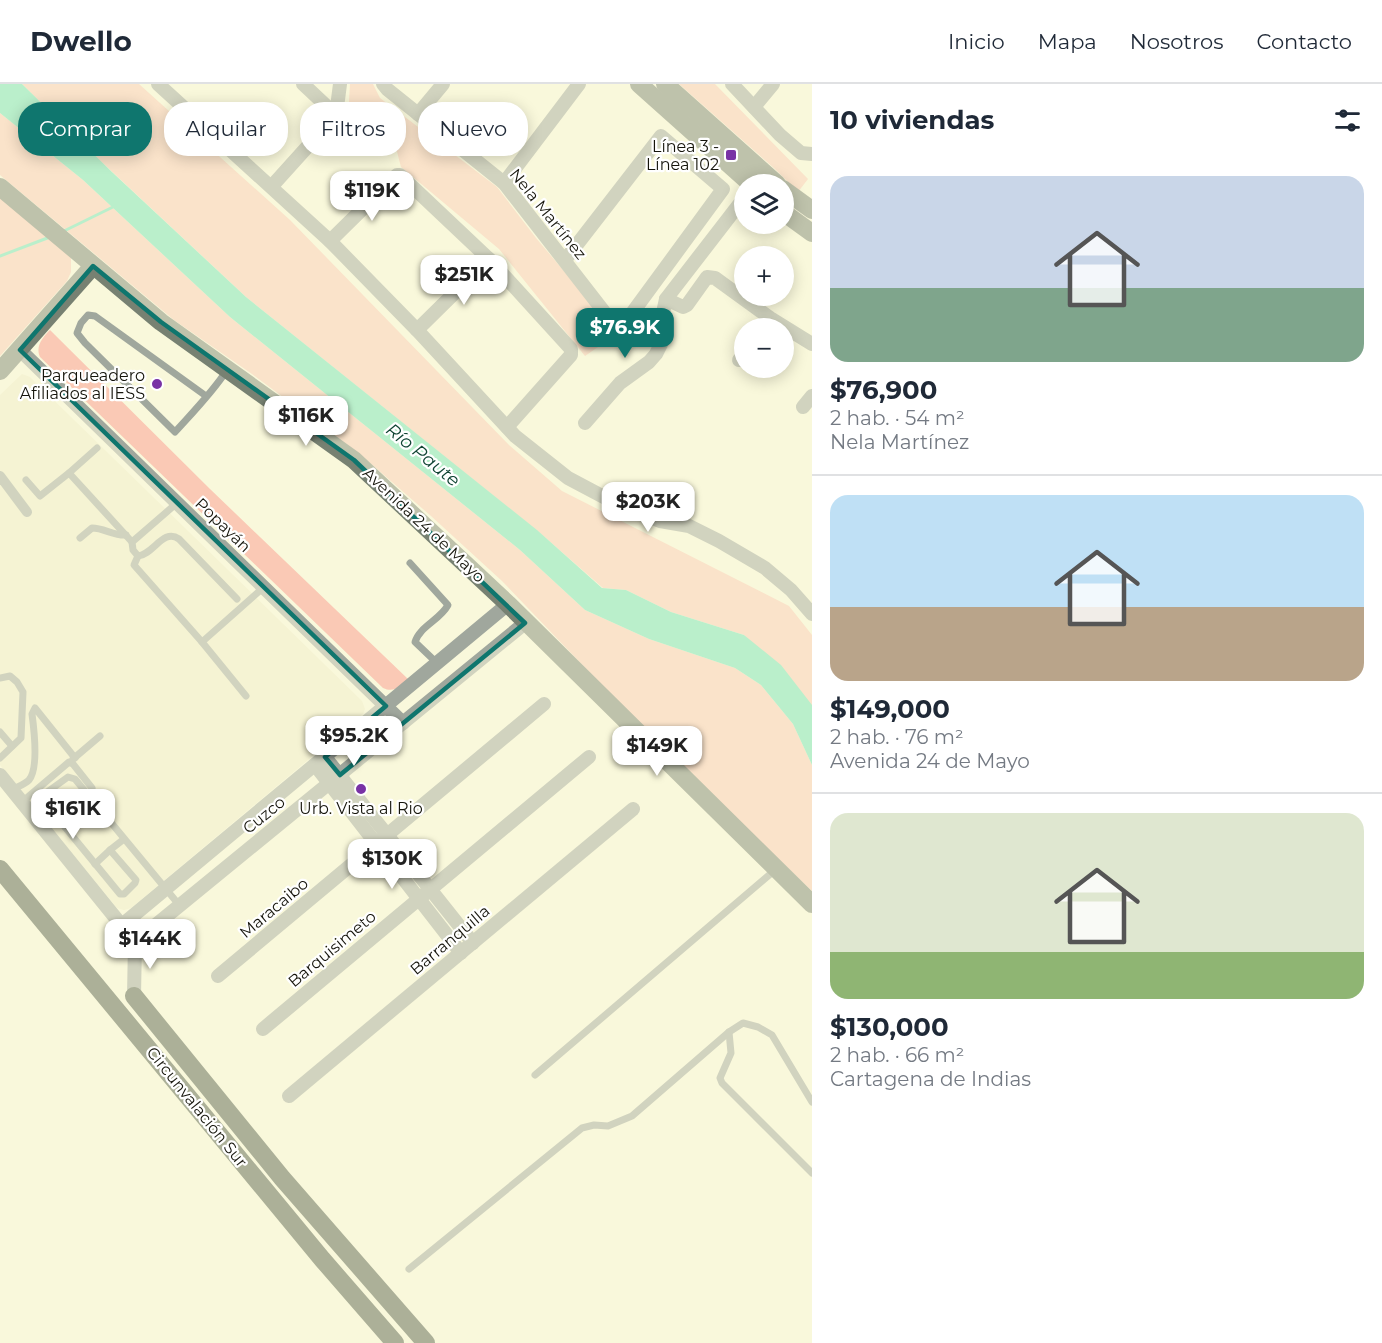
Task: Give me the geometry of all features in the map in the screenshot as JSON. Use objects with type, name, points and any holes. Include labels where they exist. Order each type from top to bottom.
[{"type":"highway","name":"Circunvalación Sur","points":[[0,869],[395,1343]]},
{"type":"highway","name":"Circunvalación Sur","points":[[135,996],[289,1186],[426,1343]]},
{"type":"main road","points":[[639,84],[740,174]]},
{"type":"main road","points":[[665,84],[766,174]]},
{"type":"main road","name":"Avenida 24 de Mayo","points":[[0,187],[161,322],[354,460],[508,604],[812,904]]},
{"type":"main road","points":[[794,197],[812,210]]},
{"type":"main road","points":[[794,220],[812,233]]},
{"type":"main road","points":[[0,371],[93,266]]},
{"type":"street","points":[[303,84],[322,102]]},
{"type":"street","points":[[338,102],[340,84]]},
{"type":"street","name":"Nela Martínez","points":[[383,84],[418,114]]},
{"type":"street","points":[[428,102],[442,84]]},
{"type":"street","points":[[504,183],[579,84]]},
{"type":"street","points":[[732,84],[780,135],[808,154]]},
{"type":"street","points":[[754,107],[773,84]]},
{"type":"street","points":[[166,90],[330,241],[507,427],[568,478],[660,521],[689,525],[765,568],[791,590],[812,614]]},
{"type":"street","name":"Nela Martínez","points":[[470,156],[504,183],[619,331],[723,189],[661,136],[565,260]]},
{"type":"street","points":[[272,186],[300,155]]},
{"type":"street","points":[[330,241],[400,175],[489,259],[571,349],[571,355],[507,427]]},
{"type":"street","points":[[585,423],[620,383],[649,362],[656,354],[662,342],[662,317],[666,299],[734,211]]},
{"type":"street","points":[[417,330],[489,259]]},
{"type":"street","points":[[666,299],[683,307],[687,305],[707,277],[715,278],[760,318]]},
{"type":"street","points":[[794,336],[812,344]]},
{"type":"street","name":"Popayán","points":[[20,350],[403,723]]},
{"type":"street","points":[[803,407],[812,396]]},
{"type":"street","points":[[0,476],[27,512]]},
{"type":"street","name":"Cuzco","points":[[122,926],[508,604]]},
{"type":"street","name":"Cuzco","points":[[135,942],[525,622]]},
{"type":"street","name":"Maracaibo","points":[[218,976],[544,704]]},
{"type":"street","name":"Barquisimeto","points":[[262,1029],[589,757]]},
{"type":"street","points":[[320,761],[382,839],[431,889],[473,943]]},
{"type":"street","points":[[0,775],[135,942],[135,996]]},
{"type":"street","name":"Barranquilla","points":[[289,1096],[633,809]]},
{"type":"street","points":[[382,839],[419,899],[461,953]]},
{"type":"lane","points":[[206,396],[95,316],[87,315],[81,323],[77,333],[85,343],[175,432],[217,386],[227,370]]},
{"type":"lane","points":[[26,480],[40,496],[97,448]]},
{"type":"lane","points":[[69,473],[132,542],[133,550],[138,556]]},
{"type":"lane","points":[[132,542],[177,503]]},
{"type":"lane","points":[[80,538],[92,528],[109,531],[119,536],[126,535]]},
{"type":"lane","points":[[138,556],[146,555],[168,535],[173,535],[237,599]]},
{"type":"lane","points":[[138,556],[134,565],[246,696]]},
{"type":"lane","points":[[410,563],[448,605],[444,612],[417,635],[415,642],[437,663]]},
{"type":"lane","points":[[202,642],[264,587]]},
{"type":"lane","points":[[0,678],[10,676],[17,682],[22,692],[21,738],[0,758]]},
{"type":"lane","points":[[12,790],[28,781],[33,771],[32,714],[35,708],[92,788]]},
{"type":"lane","points":[[0,732],[12,746]]},
{"type":"lane","points":[[22,802],[100,736]]},
{"type":"lane","points":[[110,850],[136,880],[124,894],[120,894],[43,801],[43,795],[72,776],[180,906]]},
{"type":"lane","points":[[95,864],[124,839]]},
{"type":"lane","points":[[535,1075],[777,868]]},
{"type":"lane","points":[[409,1269],[582,1128],[594,1125],[608,1126],[632,1116],[729,1032],[743,1023],[758,1027],[772,1035],[812,1102]]},
{"type":"lane","points":[[729,1032],[731,1053],[720,1078],[722,1083],[812,1173]]},
{"type":"highlighted area","points":[[93,266],[161,322],[354,460],[525,623],[340,775],[325,757],[386,706],[20,350]]},
{"type":"shaded area","points":[[22,84],[139,84],[164,107],[164,156],[219,156],[290,220],[509,445],[562,491],[789,606],[812,635],[812,706],[744,635],[671,612],[626,590],[603,588],[540,533],[246,297],[95,156],[152,156],[152,102],[40,102]]},
{"type":"shaded area","points":[[350,84],[373,84],[380,98],[385,102],[349,102]]},
{"type":"shaded area","points":[[679,84],[715,84],[808,179],[798,192],[794,188],[794,174],[780,174]]},
{"type":"shaded area","points":[[0,113],[18,128],[18,156],[53,156],[83,180],[230,317],[520,550],[585,610],[649,639],[735,668],[761,685],[793,724],[812,765],[812,891],[663,749],[502,581],[431,516],[361,455],[252,374],[174,320],[0,175]]},
{"type":"shaded area","points":[[406,118],[418,127],[418,156],[456,156],[497,187],[536,238],[617,334],[585,356],[499,249],[401,167],[398,156],[406,156]]},
{"type":"shaded area","points":[[0,190],[71,258],[71,272],[67,281],[0,356]]},
{"type":"shaded area","points":[[50,330],[210,489],[408,679],[399,687],[383,688],[40,357],[39,345]]},
{"type":"shaded area","points":[[22,374],[30,377],[226,568],[362,701],[365,709],[363,714],[131,908],[124,910],[117,908],[0,765],[0,395]]},
{"type":"water","points":[[0,84],[22,84],[40,102],[18,102],[18,128],[0,113]]},
{"type":"water","name":"Río Paute","points":[[53,156],[96,156],[246,297],[537,530],[602,588],[626,590],[671,612],[744,635],[781,665],[812,705],[812,765],[793,724],[761,685],[735,668],[649,639],[585,610],[520,550],[230,317],[83,180]]},
{"type":"waterway","points":[[64,231],[115,206]]},
{"type":"waterway","points":[[0,256],[50,237]]},
{"type":"place","name":"Línea 3 - Línea 102","points":[[731,155]]},
{"type":"place","name":"Parqueadero Afiliados al IESS","points":[[157,384]]},
{"type":"place","name":"Urb. Vista al Rio","points":[[361,789]]}]
